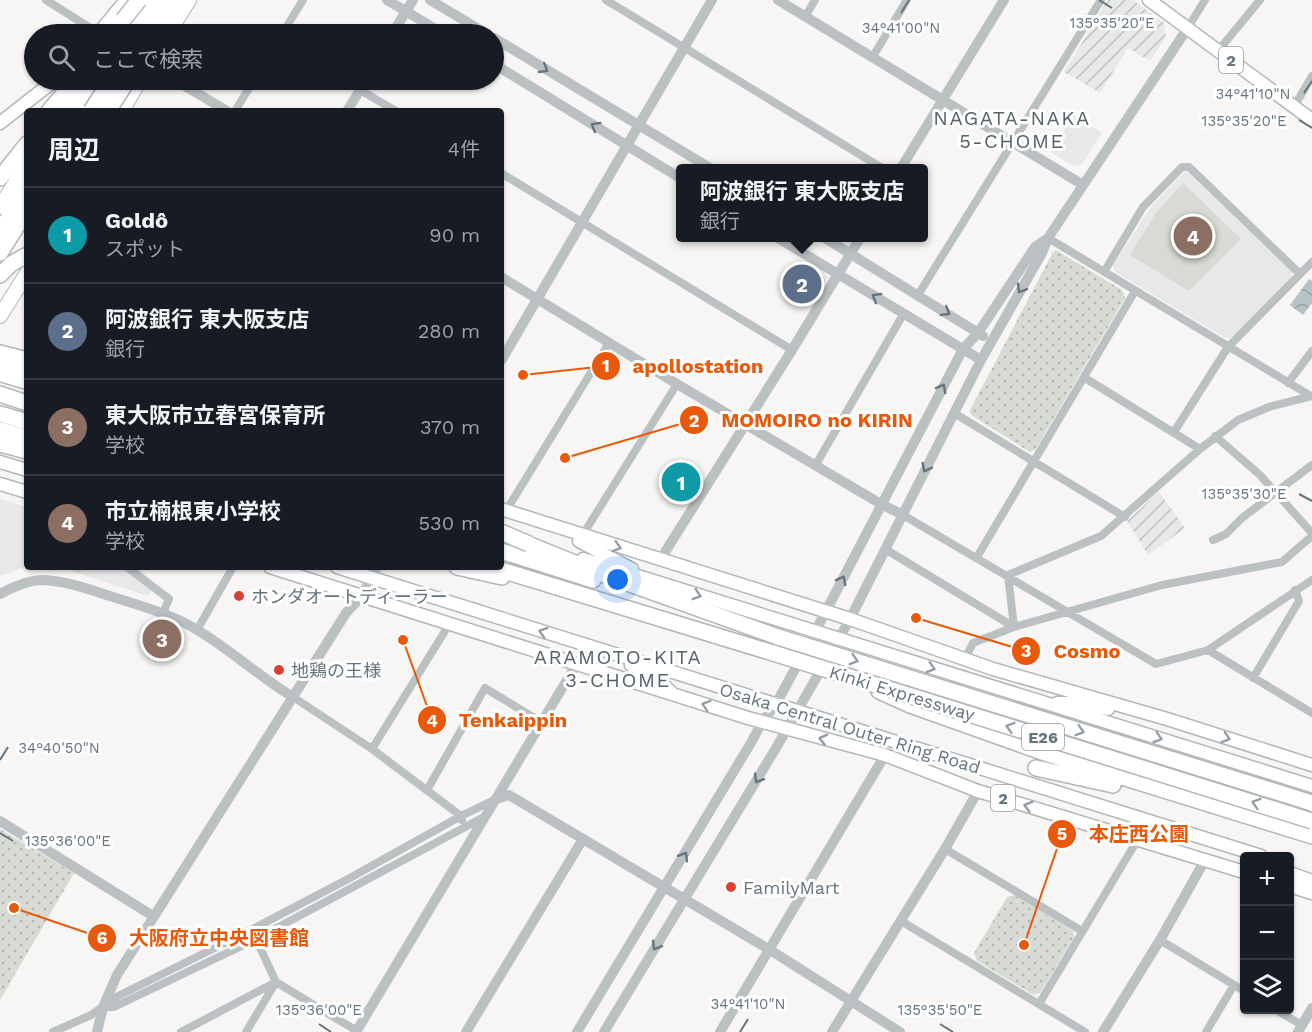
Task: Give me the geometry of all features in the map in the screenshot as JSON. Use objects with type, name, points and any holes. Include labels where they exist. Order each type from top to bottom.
[{"type":"highway","points":[[117,24],[128,0]]},
{"type":"highway","points":[[120,24],[138,0]]},
{"type":"highway","points":[[134,24],[150,0]]},
{"type":"highway","points":[[148,24],[164,0]]},
{"type":"highway","points":[[156,24],[171,0]]},
{"type":"highway","points":[[162,24],[177,0]]},
{"type":"highway","points":[[174,24],[189,0]]},
{"type":"highway","points":[[54,108],[71,90]]},
{"type":"highway","points":[[63,108],[74,90]]},
{"type":"highway","points":[[79,108],[91,90]]},
{"type":"highway","points":[[93,108],[105,90]]},
{"type":"highway","points":[[110,108],[124,90]]},
{"type":"highway","points":[[116,108],[126,90]]},
{"type":"highway","points":[[125,108],[129,90]]},
{"type":"highway","points":[[0,163],[24,139]]},
{"type":"highway","points":[[0,178],[24,148]]},
{"type":"highway","points":[[0,207],[24,169]]},
{"type":"highway","points":[[0,231],[24,193]]},
{"type":"highway","points":[[0,219],[24,205]]},
{"type":"highway","points":[[0,253],[24,215]]},
{"type":"highway","points":[[0,275],[11,264],[24,257]]},
{"type":"highway","points":[[0,316],[24,278]]},
{"type":"highway","points":[[0,355],[24,359]]},
{"type":"highway","points":[[0,364],[24,371]]},
{"type":"highway","points":[[0,394],[24,402]]},
{"type":"highway","points":[[0,414],[24,421]]},
{"type":"highway","points":[[0,430],[24,437]]},
{"type":"highway","points":[[0,444],[24,450]]},
{"type":"highway","points":[[504,535],[602,574],[778,637]]},
{"type":"highway","name":"Kinki Expressway","points":[[504,552],[1312,803]]},
{"type":"highway","points":[[470,570],[578,594]]},
{"type":"highway","name":"Kinki Expressway","points":[[501,570],[1312,821]]},
{"type":"highway","points":[[852,678],[910,705],[1029,748],[1312,836]]},
{"type":"highway","points":[[1036,768],[1102,781],[1247,826],[1312,843]]},
{"type":"main road","points":[[108,24],[128,0]]},
{"type":"main road","name":"2","points":[[1149,0],[1312,120]]},
{"type":"main road","points":[[0,123],[42,90]]},
{"type":"main road","points":[[0,355],[24,364]]},
{"type":"main road","points":[[0,375],[24,382]]},
{"type":"main road","points":[[0,462],[24,469]]},
{"type":"main road","points":[[0,484],[24,491]]},
{"type":"main road","points":[[504,510],[551,527],[850,619],[966,659],[1312,765]]},
{"type":"main road","points":[[551,527],[662,585]]},
{"type":"main road","points":[[504,535],[1312,786]]},
{"type":"main road","name":"2","points":[[279,570],[786,730],[885,755],[978,791],[1240,870]]},
{"type":"main road","name":"Osaka Central Outer Ring Road","points":[[356,570],[374,573],[613,654],[1242,852]]},
{"type":"main road","points":[[613,654],[660,682],[674,695]]},
{"type":"main road","points":[[1044,703],[1074,703],[1167,719]]},
{"type":"main road","points":[[1294,866],[1312,872]]},
{"type":"main road","points":[[1294,874],[1312,881]]},
{"type":"main road","points":[[1294,887],[1312,893]]},
{"type":"street","points":[[46,0],[83,24]]},
{"type":"street","points":[[288,24],[303,0]]},
{"type":"street","points":[[387,0],[427,24]]},
{"type":"street","points":[[398,24],[413,0]]},
{"type":"street","points":[[430,0],[470,24]]},
{"type":"street","points":[[606,0],[875,164]]},
{"type":"street","points":[[504,356],[712,0]]},
{"type":"street","points":[[778,0],[1083,185]]},
{"type":"street","points":[[805,17],[815,0]]},
{"type":"street","points":[[872,57],[907,0]]},
{"type":"street","points":[[904,164],[1004,0]]},
{"type":"street","points":[[918,295],[1101,0]]},
{"type":"street","points":[[604,1032],[777,748],[839,640],[981,360],[1042,254],[1048,238],[1205,0]]},
{"type":"street","points":[[1218,51],[1260,0]]},
{"type":"street","points":[[504,44],[703,164]]},
{"type":"street","points":[[504,70],[676,175]]},
{"type":"street","points":[[1294,107],[1312,76]]},
{"type":"street","points":[[192,90],[222,108]]},
{"type":"street","points":[[237,108],[248,90]]},
{"type":"street","points":[[349,108],[360,90],[391,108]]},
{"type":"street","points":[[1104,272],[1143,207],[1182,167],[1189,166],[1300,274]]},
{"type":"street","points":[[504,175],[792,350]]},
{"type":"street","points":[[1048,238],[1312,396]]},
{"type":"street","points":[[577,1032],[753,741],[762,722],[776,704],[963,349],[978,333],[1035,247],[1048,238]]},
{"type":"street","points":[[786,242],[981,360]]},
{"type":"street","points":[[833,242],[991,341]]},
{"type":"street","points":[[660,560],[857,242]]},
{"type":"street","points":[[1174,432],[1228,347],[1312,262]]},
{"type":"street","points":[[504,279],[745,425],[1008,575],[1156,664],[1208,650],[1312,580]]},
{"type":"street","points":[[976,557],[1136,291]]},
{"type":"street","points":[[815,466],[904,313]]},
{"type":"street","points":[[504,508],[609,344]]},
{"type":"street","points":[[1288,383],[1312,351]]},
{"type":"street","points":[[1085,378],[1200,449]]},
{"type":"street","points":[[582,536],[677,384]]},
{"type":"street","points":[[1008,575],[1101,536],[1215,436],[1238,420],[1269,407],[1312,396]]},
{"type":"street","points":[[954,413],[1125,517]]},
{"type":"street","points":[[966,659],[973,643],[1014,627],[1162,585],[1282,562],[1312,534],[1260,475],[1215,436]]},
{"type":"street","points":[[1213,540],[1226,534],[1242,518],[1312,465]]},
{"type":"street","points":[[885,549],[1014,627]]},
{"type":"street","points":[[131,570],[169,599],[163,613]]},
{"type":"street","points":[[197,630],[231,570]]},
{"type":"street","points":[[97,1032],[103,1007],[117,975],[346,613],[361,597],[374,573]]},
{"type":"street","points":[[1008,575],[1014,627]]},
{"type":"street","points":[[0,594],[16,585],[41,580],[69,583],[163,613],[197,630],[372,749],[461,816],[464,828]]},
{"type":"street","points":[[1253,678],[1299,601],[1295,590]]},
{"type":"street","points":[[372,749],[450,623]]},
{"type":"street","points":[[1208,650],[1312,713]]},
{"type":"street","points":[[256,939],[276,982],[357,1032],[482,818],[496,799],[576,665]]},
{"type":"street","points":[[427,790],[485,688],[541,722]]},
{"type":"street","points":[[720,1032],[885,755]]},
{"type":"street","points":[[832,1032],[945,849],[978,791]]},
{"type":"street","points":[[53,1032],[103,1007],[118,996],[348,879],[461,816],[508,795],[770,951],[900,1032]]},
{"type":"street","points":[[103,1007],[114,1007],[256,939],[482,818]]},
{"type":"street","points":[[0,821],[153,916]]},
{"type":"street","points":[[466,1032],[583,839]]},
{"type":"street","points":[[1039,1004],[1138,840]]},
{"type":"street","points":[[945,849],[1082,931]]},
{"type":"street","points":[[1103,1032],[1160,940],[1205,860]]},
{"type":"street","points":[[348,879],[353,887]]},
{"type":"street","points":[[901,921],[1085,1032]]},
{"type":"street","points":[[1160,940],[1240,988]]},
{"type":"street","points":[[181,1032],[276,982]]},
{"type":"street","points":[[246,1032],[276,982]]},
{"type":"street","points":[[1206,1032],[1234,985]]},
{"type":"street","points":[[1281,1014],[1301,1029],[1312,1008]]},
{"type":"shaded area","points":[[1108,0],[1133,0],[1164,23],[1166,37],[1150,61],[1128,48],[1100,93],[1064,72]]},
{"type":"shaded area","points":[[1073,115],[1102,133],[1082,164],[1073,166],[1051,152]]},
{"type":"shaded area","points":[[1187,172],[1292,271],[1291,279],[1233,337],[1225,338],[1115,272],[1113,265],[1151,207],[1183,173]]},
{"type":"shaded area","points":[[1183,183],[1241,239],[1189,291],[1130,255],[1156,213]]},
{"type":"shaded area","points":[[1056,250],[1122,290],[1125,298],[1035,450],[1030,452],[971,415],[970,410]]},
{"type":"shaded area","points":[[1159,492],[1185,528],[1148,555],[1127,521]]},
{"type":"shaded area","points":[[0,499],[24,506],[24,567],[0,576]]},
{"type":"shaded area","points":[[68,570],[126,570],[152,589],[148,596]]},
{"type":"shaded area","points":[[0,829],[74,873],[0,1000]]},
{"type":"shaded area","points":[[1014,895],[1073,931],[1074,937],[1040,993],[1034,995],[977,961],[974,953],[1007,897]]},
{"type":"water","points":[[1309,279],[1312,281],[1312,303],[1303,315],[1290,305]]},
{"type":"place","name":"市立楠根東小学校","points":[[1193,236]]},
{"type":"place","name":"阿波銀行 東大阪支店","points":[[802,284]]},
{"type":"place","name":"apollostation","points":[[523,375]]},
{"type":"place","name":"MOMOIRO no KIRIN","points":[[565,458]]},
{"type":"place","name":"Goldô","points":[[681,482]]},
{"type":"place","name":"ホンダオートディーラー","points":[[239,596]]},
{"type":"place","name":"Cosmo","points":[[916,618]]},
{"type":"place","name":"東大阪市立春宮保育所","points":[[162,639]]},
{"type":"place","name":"Tenkaippin","points":[[403,640]]},
{"type":"place","name":"地鶏の王様","points":[[279,670]]},
{"type":"place","name":"FamilyMart","points":[[731,887]]},
{"type":"place","name":"大阪府立中央図書館","points":[[14,908]]},
{"type":"place","name":"本庄西公園","points":[[1024,945]]},
{"type":"district","name":"NAGATA-NAKA 5-CHOME","points":[[1012,130]]},
{"type":"district","name":"ARAMOTO-KITA 3-CHOME","points":[[618,668]]}]
